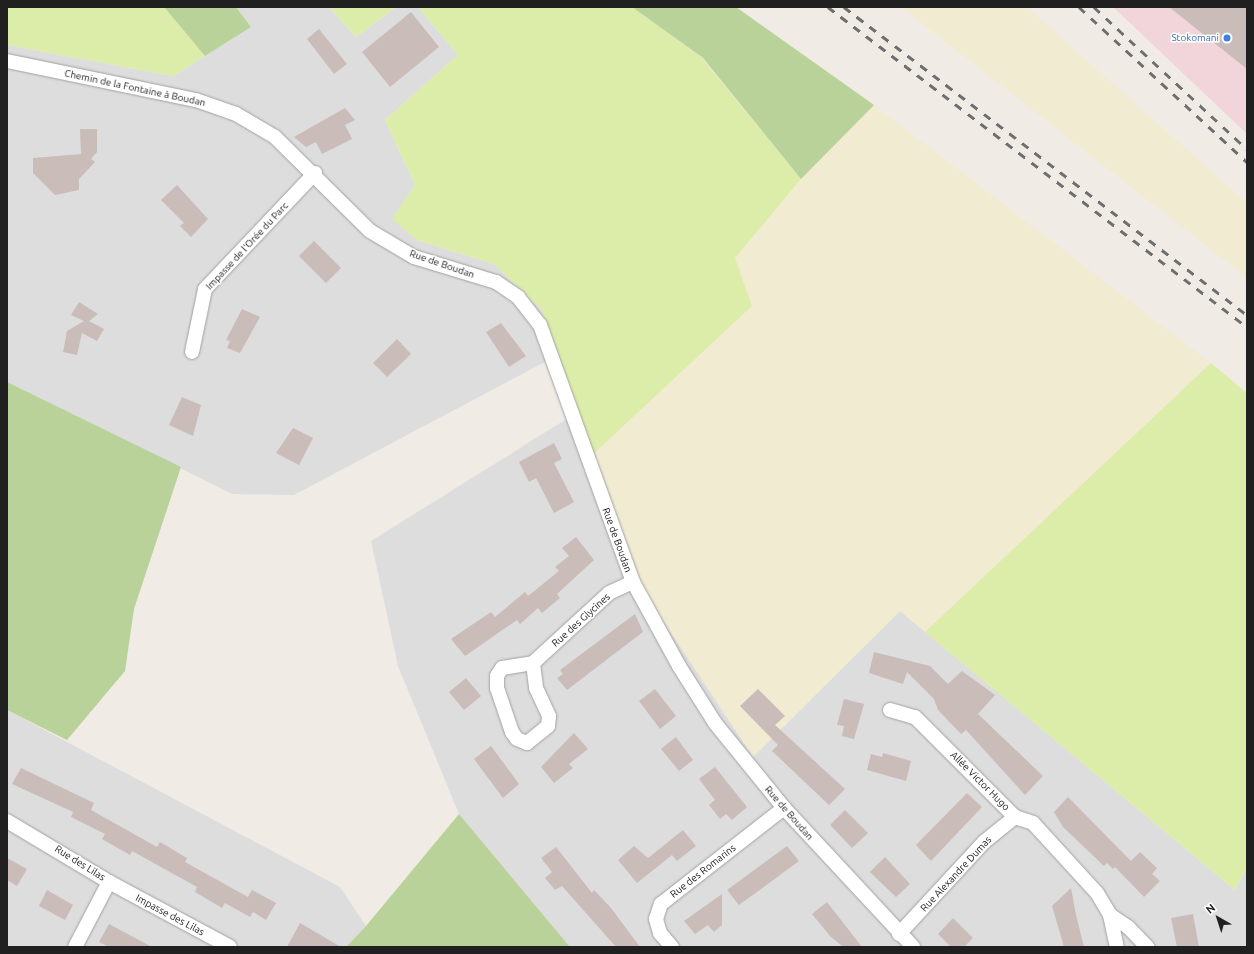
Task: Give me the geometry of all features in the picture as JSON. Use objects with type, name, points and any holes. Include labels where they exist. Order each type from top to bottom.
[{"type":"street","name":"Chemin de la Fontaine à Boudan","points":[[7,61],[196,100],[236,114],[275,137],[315,174]]},
{"type":"street","name":"Impasse de l'Orée du Parc","points":[[192,352],[205,289],[315,174]]},
{"type":"street","name":"Rue de Boudan","points":[[315,174],[370,231],[414,257],[496,282],[518,297],[540,325],[632,582],[715,723],[784,808],[899,934],[913,947]]},
{"type":"street","name":"Rue des Glycines","points":[[533,664],[608,593],[632,582]]},
{"type":"street","points":[[533,664],[536,688],[549,716],[548,726],[527,743],[516,740],[512,732],[497,676],[502,668],[533,664]]},
{"type":"street","name":"Allée Victor Hugo","points":[[890,710],[915,717],[1015,817],[1033,823],[1097,893],[1110,915],[1147,947]]},
{"type":"street","name":"Rue des Romarins","points":[[672,947],[658,926],[660,904],[784,808]]},
{"type":"street","name":"Rue Alexandre Dumas","points":[[899,934],[984,842],[1015,817]]},
{"type":"street","name":"Rue des Lilas","points":[[7,821],[109,882],[75,947]]},
{"type":"street","name":"Impasse des Lilas","points":[[109,882],[230,947]]},
{"type":"street","name":"Allée Victor Hugo","points":[[1110,915],[1116,947]]},
{"type":"shaded area","points":[[236,7],[329,7],[356,37],[396,7],[418,7],[458,55],[385,120],[415,185],[417,240],[494,264],[541,309],[558,355],[294,495],[232,494],[7,382],[7,45],[173,76],[251,27]]},
{"type":"shaded area","points":[[901,7],[1027,7],[1247,203],[1247,278]]},
{"type":"shaded area","points":[[1113,7],[1247,7],[1247,134]]},
{"type":"shaded area","points":[[874,105],[1211,363],[925,632],[900,611],[753,757],[646,595],[589,458],[752,306],[735,258],[801,179]]},
{"type":"shaded area","points":[[576,413],[753,757],[900,611],[1235,890],[1247,866],[1247,947],[570,947],[459,814],[398,666],[371,541]]},
{"type":"shaded area","points":[[7,710],[340,887],[366,926],[346,947],[7,947]]},
{"type":"green space","points":[[7,7],[164,7],[205,56],[173,76],[7,45]]},
{"type":"green space","points":[[164,7],[236,7],[251,27],[205,56]]},
{"type":"green space","points":[[329,7],[396,7],[356,37]]},
{"type":"green space","points":[[418,7],[632,7],[702,58],[801,179],[735,258],[752,306],[589,458],[541,309],[494,264],[417,240],[392,219],[415,185],[385,120],[458,55]]},
{"type":"green space","points":[[632,7],[736,7],[874,105],[801,179],[703,58]]},
{"type":"green space","points":[[1211,363],[1247,393],[1247,866],[1235,890],[925,632]]},
{"type":"green space","points":[[7,382],[181,467],[134,609],[125,671],[67,740],[7,710]]},
{"type":"green space","points":[[459,814],[570,947],[346,947],[366,926]]},
{"type":"building","name":"Stokomani","points":[[1169,7],[1247,7],[1247,69]]},
{"type":"building","points":[[411,12],[439,47],[390,87],[362,52]]},
{"type":"building","points":[[319,29],[347,64],[334,74],[307,39]]},
{"type":"building","points":[[345,108],[355,120],[345,125],[352,139],[322,154],[316,142],[306,147],[294,137]]},
{"type":"building","points":[[80,129],[97,129],[97,152],[91,159],[95,162],[79,179],[79,190],[55,195],[33,173],[33,158],[81,154]]},
{"type":"building","points":[[177,185],[208,219],[191,237],[180,226],[184,223],[161,200]]},
{"type":"building","points":[[314,241],[341,268],[326,283],[299,256]]},
{"type":"building","points":[[79,302],[98,314],[89,321],[104,329],[97,341],[82,333],[77,355],[63,352],[67,331],[84,321],[71,315]]},
{"type":"building","points":[[242,309],[260,317],[240,353],[227,348],[230,341],[226,340]]},
{"type":"building","points":[[501,323],[526,356],[509,367],[486,332]]},
{"type":"building","points":[[397,339],[411,354],[387,377],[373,363]]},
{"type":"building","points":[[182,397],[201,405],[193,436],[169,425]]},
{"type":"building","points":[[293,428],[313,438],[299,465],[276,453]]},
{"type":"building","points":[[554,443],[562,459],[554,463],[574,502],[554,513],[536,478],[529,482],[519,462]]},
{"type":"building","points":[[576,537],[594,560],[557,594],[560,598],[542,613],[538,608],[520,624],[517,620],[465,656],[451,639],[491,612],[495,617],[525,592],[528,596],[559,571],[555,567],[569,556],[562,548]]},
{"type":"building","points":[[635,614],[643,632],[567,690],[557,678],[563,674],[560,670]]},
{"type":"building","points":[[874,652],[930,666],[948,684],[962,671],[995,695],[978,714],[1043,776],[1025,795],[966,730],[961,734],[938,710],[934,699],[907,672],[903,684],[869,673]]},
{"type":"building","points":[[466,678],[481,696],[464,710],[449,692]]},
{"type":"building","points":[[655,689],[676,716],[660,729],[639,701]]},
{"type":"building","points":[[758,689],[785,716],[775,725],[845,789],[829,805],[772,751],[778,745],[740,706]]},
{"type":"building","points":[[844,699],[864,704],[854,739],[842,736],[844,726],[837,725]]},
{"type":"building","points":[[574,733],[588,749],[569,764],[573,768],[554,783],[541,767]]},
{"type":"building","points":[[676,737],[693,760],[679,771],[661,749]]},
{"type":"building","points":[[491,746],[519,784],[503,798],[474,759]]},
{"type":"building","points":[[883,753],[911,761],[906,781],[867,770],[871,754],[882,757]]},
{"type":"building","points":[[715,767],[747,807],[732,820],[726,814],[720,819],[709,805],[715,800],[699,779]]},
{"type":"building","points":[[21,768],[94,803],[91,810],[157,847],[160,842],[187,858],[185,862],[248,897],[252,890],[276,903],[266,920],[253,912],[250,917],[225,903],[222,908],[195,892],[197,887],[132,851],[130,855],[102,839],[105,834],[71,817],[73,812],[12,784]]},
{"type":"building","points":[[967,793],[982,807],[931,861],[916,845]]},
{"type":"building","points":[[1068,797],[1131,861],[1140,852],[1157,868],[1152,874],[1160,881],[1144,897],[1115,867],[1113,869],[1107,863],[1104,866],[1063,827],[1054,812]]},
{"type":"building","points":[[845,810],[868,833],[852,848],[830,825]]},
{"type":"building","points":[[683,830],[696,846],[677,861],[672,855],[637,883],[618,860],[634,846],[648,858]]},
{"type":"building","points":[[787,846],[799,861],[739,905],[727,890]]},
{"type":"building","points":[[556,847],[592,893],[594,890],[611,908],[640,947],[616,947],[562,886],[555,890],[545,878],[552,872],[541,858]]},
{"type":"building","points":[[885,857],[910,884],[896,897],[870,872]]},
{"type":"building","points":[[7,858],[27,869],[17,886],[7,880]]},
{"type":"building","points":[[1071,888],[1084,947],[1064,947],[1052,906]]},
{"type":"building","points":[[47,890],[73,905],[65,920],[39,906]]},
{"type":"building","points":[[722,894],[722,925],[714,932],[708,925],[695,934],[684,921]]},
{"type":"building","points":[[827,902],[862,947],[843,947],[830,936],[812,914]]},
{"type":"building","points":[[1193,914],[1199,947],[1177,947],[1171,918]]},
{"type":"building","points":[[953,918],[973,938],[964,947],[951,947],[938,934]]},
{"type":"building","points":[[300,923],[341,947],[287,947]]},
{"type":"building","points":[[109,924],[152,947],[109,947],[99,942]]},
{"type":"railway","points":[[828,7],[1247,327]]},
{"type":"railway","points":[[844,7],[1247,315]]},
{"type":"railway","points":[[1079,7],[1247,162]]},
{"type":"railway","points":[[1094,7],[1247,149]]},
{"type":"place","name":"Stokomani","points":[[1227,38]]}]
